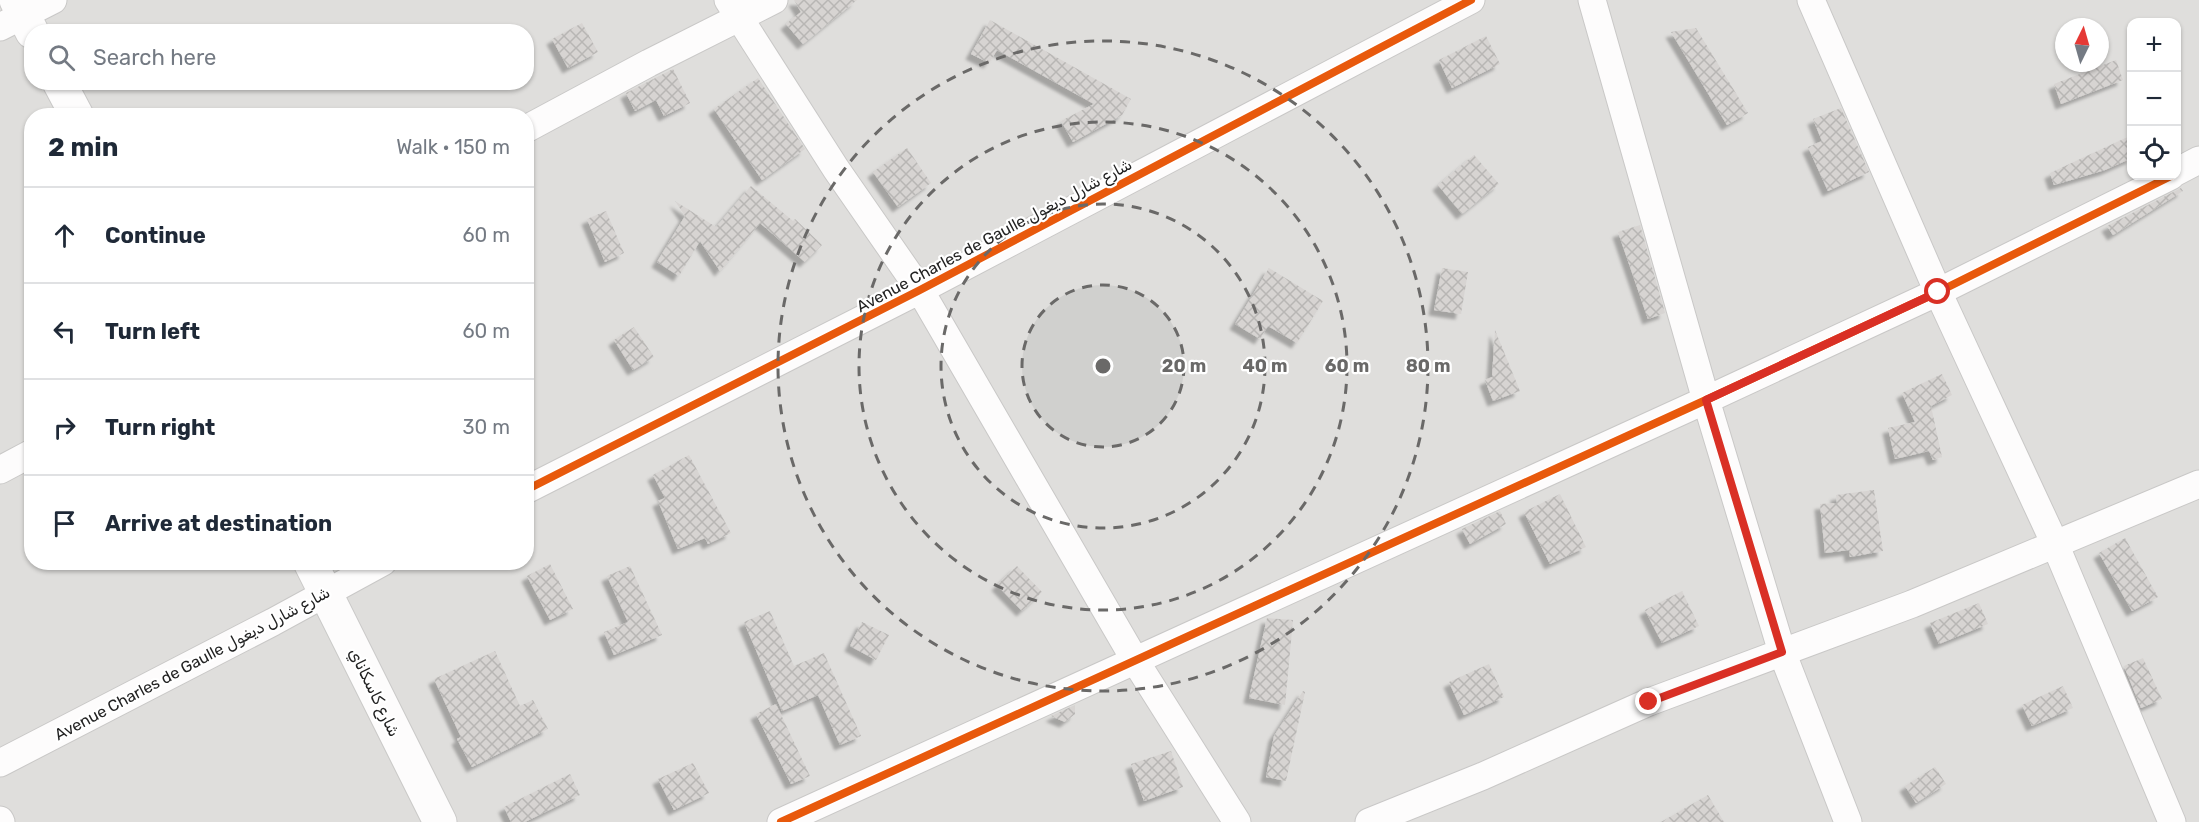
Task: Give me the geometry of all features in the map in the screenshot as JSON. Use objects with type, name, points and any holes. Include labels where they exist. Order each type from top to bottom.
[{"type":"street","points":[[18,19],[53,0]]},
{"type":"street","points":[[534,125],[649,63],[733,9],[774,0]]},
{"type":"street","name":"Avenue Charles de Gaulle شارع شارل ديغول","points":[[534,486],[920,290],[1471,0]]},
{"type":"street","points":[[1592,0],[1706,400],[1782,652],[1848,822]]},
{"type":"street","points":[[1811,0],[1938,292],[2055,544],[2172,822]]},
{"type":"street","points":[[733,9],[836,169],[920,290],[1136,662],[1238,822]]},
{"type":"street","points":[[63,90],[73,108]]},
{"type":"street","points":[[2181,169],[2199,160]]},
{"type":"street","points":[[781,822],[1706,400],[1938,292],[2163,180]]},
{"type":"street","points":[[0,470],[24,457]]},
{"type":"street","points":[[1369,822],[1484,776],[1649,702],[1879,617],[2199,484]]},
{"type":"street","name":"شارع كاسكاناي","points":[[314,570],[440,822]]},
{"type":"street","name":"Avenue Charles de Gaulle شارع شارل ديغول","points":[[0,763],[368,570]]},
{"type":"shaded area","points":[[0,0],[2199,0],[2199,822],[0,822]]},
{"type":"building","points":[[794,0],[857,0],[803,44],[786,24],[801,12]]},
{"type":"building","points":[[990,20],[1131,99],[1122,115],[1073,142],[1061,121],[1094,104],[997,50],[989,63],[971,54]]},
{"type":"building","points":[[582,23],[598,52],[568,68],[552,39]]},
{"type":"building","points":[[1696,28],[1748,113],[1727,125],[1671,32]]},
{"type":"building","points":[[1486,36],[1500,64],[1452,88],[1439,60]]},
{"type":"building","points":[[2116,60],[2123,80],[2061,104],[2054,84],[2085,72],[2109,72],[2109,63]]},
{"type":"building","points":[[673,69],[690,103],[664,116],[656,100],[635,111],[626,93]]},
{"type":"building","points":[[758,78],[805,149],[762,180],[714,109]]},
{"type":"building","points":[[1841,108],[1869,172],[1828,191],[1808,147],[1822,141],[1813,119]]},
{"type":"building","points":[[2127,137],[2127,160],[2105,170],[2054,185],[2050,173]]},
{"type":"building","points":[[907,148],[931,183],[898,207],[873,172]]},
{"type":"building","points":[[1474,155],[1499,184],[1462,214],[1438,185]]},
{"type":"building","points":[[751,186],[793,221],[795,219],[822,245],[805,262],[760,223],[720,271],[700,241],[679,276],[657,262],[685,216],[675,201],[716,227]]},
{"type":"building","points":[[2181,188],[2183,191],[2113,235],[2107,226]]},
{"type":"building","points":[[606,211],[624,253],[605,262],[587,219]]},
{"type":"building","points":[[1640,225],[1665,313],[1648,319],[1618,232]]},
{"type":"building","points":[[1269,268],[1323,301],[1297,343],[1268,326],[1260,339],[1235,324]]},
{"type":"building","points":[[1442,268],[1468,272],[1461,314],[1434,310]]},
{"type":"building","points":[[634,327],[654,357],[633,370],[614,340]]},
{"type":"building","points":[[1495,330],[1520,391],[1493,401],[1485,380],[1492,377]]},
{"type":"building","points":[[1942,374],[1952,395],[1931,406],[1942,457],[1933,460],[1929,451],[1895,459],[1888,428],[1915,422],[1902,393]]},
{"type":"building","points":[[689,455],[731,533],[708,544],[705,538],[678,549],[658,501],[665,498],[653,475]]},
{"type":"building","points":[[1874,490],[1883,551],[1850,557],[1849,550],[1825,553],[1820,504],[1837,503],[1836,495]]},
{"type":"building","points":[[1560,494],[1586,547],[1550,564],[1524,512]]},
{"type":"building","points":[[1500,511],[1506,524],[1470,544],[1462,529]]},
{"type":"building","points":[[2125,538],[2158,597],[2132,611],[2099,553]]},
{"type":"building","points":[[550,564],[573,609],[550,620],[527,576]]},
{"type":"building","points":[[630,566],[662,635],[614,655],[604,632],[628,622],[607,576]]},
{"type":"building","points":[[1017,566],[1042,592],[1022,611],[997,585]]},
{"type":"building","points":[[1682,591],[1699,626],[1662,643],[1645,610]]},
{"type":"building","points":[[1979,603],[1988,624],[1939,644],[1930,623]]},
{"type":"building","points":[[770,611],[794,666],[824,653],[861,736],[840,745],[818,695],[782,711],[744,622]]},
{"type":"building","points":[[1267,618],[1293,620],[1285,705],[1249,698]]},
{"type":"building","points":[[862,622],[889,635],[876,660],[850,646]]},
{"type":"building","points":[[495,651],[520,706],[533,700],[548,729],[472,767],[457,739],[461,737],[434,679]]},
{"type":"building","points":[[2143,658],[2162,699],[2141,708],[2124,666]]},
{"type":"building","points":[[1489,664],[1504,697],[1464,715],[1449,682]]},
{"type":"building","points":[[2063,686],[2073,708],[2032,726],[2022,705]]},
{"type":"building","points":[[1303,691],[1305,692],[1286,781],[1266,777],[1274,736]]},
{"type":"building","points":[[776,704],[810,776],[791,784],[756,714]]},
{"type":"building","points":[[1075,705],[1075,714],[1065,722],[1051,716]]},
{"type":"building","points":[[1171,751],[1183,787],[1144,801],[1131,764]]},
{"type":"building","points":[[693,763],[709,793],[674,810],[658,779]]},
{"type":"building","points":[[1935,767],[1946,784],[1916,803],[1905,786]]},
{"type":"building","points":[[570,774],[580,795],[525,822],[511,822],[504,807]]},
{"type":"building","points":[[1708,795],[1724,822],[1661,822]]},
{"type":"cycle path","points":[[534,486],[920,290],[1471,0]]},
{"type":"cycle path","points":[[781,822],[1706,400],[1938,292],[2163,180]]},
{"type":"route","points":[[1649,702],[1782,652],[1706,400],[1938,292]]}]
